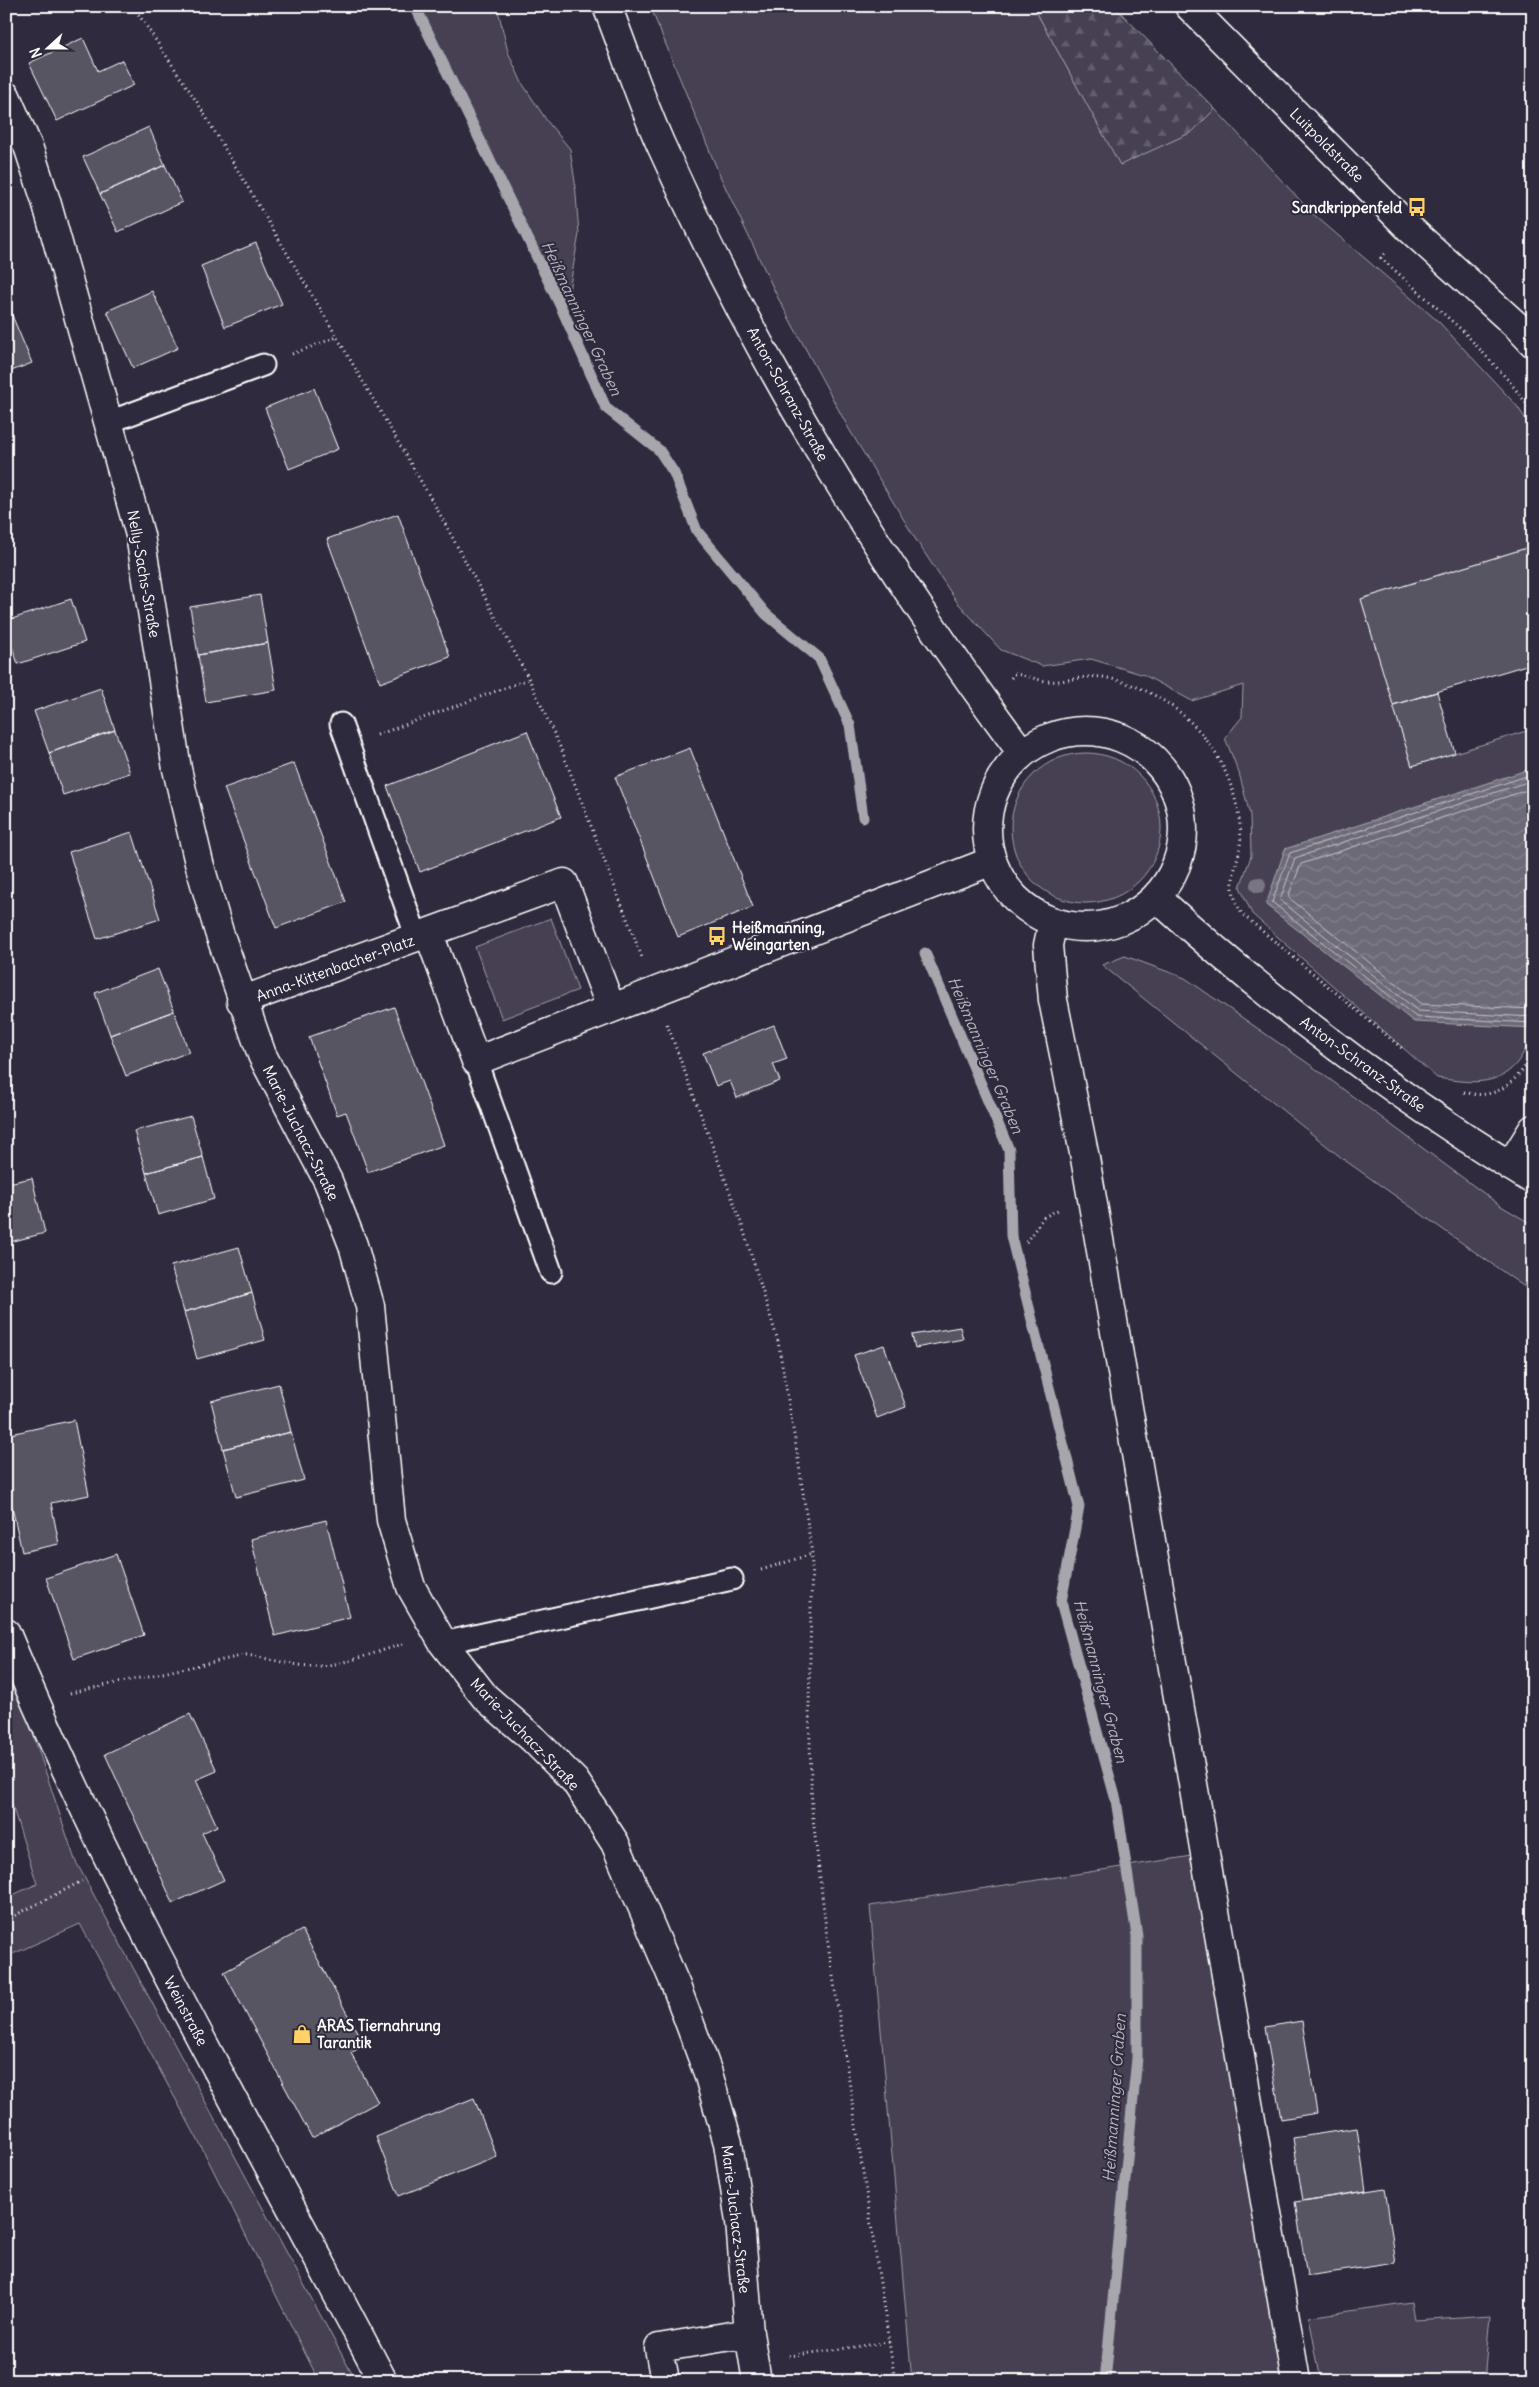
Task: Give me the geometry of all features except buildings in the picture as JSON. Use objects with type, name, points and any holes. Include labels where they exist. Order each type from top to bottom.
[{"type":"street","name":"Anton-Schranz-Straße","points":[[607,6],[660,141],[755,338],[852,507],[897,577],[1022,753]]},
{"type":"street","name":"Luitpoldstraße","points":[[1189,6],[1410,229],[1528,328]]},
{"type":"street","name":"Nelly-Sachs-Straße","points":[[6,96],[29,148],[46,201],[140,535],[179,779],[199,863],[242,1002]]},
{"type":"street","points":[[1089,730],[1114,735],[1138,746],[1158,762],[1174,786],[1183,815],[1182,845],[1173,872],[1156,897],[1134,914],[1108,925],[1080,927],[1053,922],[1033,912],[1016,898],[1002,881],[992,860],[987,838],[987,815],[993,793],[1004,773],[1022,753],[1039,741],[1064,732],[1089,730]]},
{"type":"street","points":[[476,1060],[992,860]]},
{"type":"street","name":"Anna-Kittenbacher-Platz","points":[[242,1002],[564,883],[611,1008]]},
{"type":"street","name":"Anton-Schranz-Straße","points":[[1156,897],[1330,1043],[1522,1173]]},
{"type":"street","points":[[1053,922],[1048,945],[1053,1000],[1092,1200],[1296,2381]]},
{"type":"street","name":"Anna-Kittenbacher-Platz","points":[[423,936],[476,1060]]},
{"type":"street","name":"Marie-Juchacz-Straße","points":[[242,1002],[262,1055],[328,1181],[352,1245],[370,1306],[391,1520],[410,1587],[440,1638],[485,1697],[533,1739],[575,1781],[615,1843],[676,1986],[716,2099],[728,2143],[740,2222],[749,2333],[755,2371]]},
{"type":"street","points":[[1522,1173],[1533,1129]]},
{"type":"street","name":"Weinstraße","points":[[6,1633],[105,1854],[186,2015],[287,2198],[383,2381]]},
{"type":"street","points":[[664,2381],[659,2348],[749,2333]]},
{"type":"lane","points":[[109,422],[263,365]]},
{"type":"lane","points":[[341,724],[423,936]]},
{"type":"lane","points":[[476,1060],[551,1272]]},
{"type":"lane","points":[[440,1638],[732,1579]]},
{"type":"path","points":[[133,6],[197,102],[337,337],[437,509],[529,679],[585,809],[741,1222],[778,1341],[812,1554],[809,1708],[812,1810],[827,1937],[890,2342],[894,2381]]},
{"type":"path","points":[[1410,229],[1381,258],[1463,331],[1509,381],[1533,412]]},
{"type":"path","points":[[263,365],[337,337]]},
{"type":"path","points":[[990,710],[1014,674],[1027,675],[1047,681],[1090,676],[1108,678],[1148,693],[1178,710],[1197,726],[1212,747],[1232,787],[1241,828],[1240,844],[1231,884],[1233,899],[1242,914],[1410,1055]]},
{"type":"path","points":[[349,746],[529,679]]},
{"type":"path","points":[[1460,1091],[1487,1094],[1512,1084],[1533,1053]]},
{"type":"path","points":[[1026,1242],[1044,1218],[1064,1207],[1092,1200]]},
{"type":"path","points":[[732,1579],[812,1554]]},
{"type":"path","points":[[35,1700],[246,1655],[267,1657],[291,1664],[316,1666],[440,1638]]},
{"type":"path","points":[[6,1920],[82,1880],[105,1854]]},
{"type":"path","points":[[755,2371],[890,2342]]},
{"type":"green space","points":[[415,6],[497,6],[508,52],[522,83],[547,121],[570,149],[579,234],[567,302],[561,307]]},
{"type":"green space","points":[[650,6],[1033,6],[1120,164],[1192,132],[1215,109],[1312,213],[1439,322],[1517,406],[1533,430],[1533,546],[1361,599],[1412,766],[1533,729],[1533,1034],[1519,1061],[1508,1072],[1499,1077],[1479,1082],[1437,1078],[1252,914],[1240,887],[1251,856],[1250,815],[1239,773],[1225,738],[1242,717],[1243,685],[1192,701],[1144,675],[1091,659],[1042,666],[1001,650],[957,602],[916,540],[849,429],[778,298],[720,176]]},
{"type":"green space","points":[[1033,6],[1114,6],[1215,109],[1192,132],[1120,165]]},
{"type":"green space","points":[[1086,753],[1101,754],[1115,759],[1139,775],[1155,799],[1160,813],[1160,843],[1155,857],[1139,881],[1115,897],[1101,902],[1086,903],[1071,902],[1057,897],[1033,881],[1017,857],[1012,843],[1011,828],[1012,813],[1017,799],[1033,775],[1057,759],[1071,754]]},
{"type":"green space","points":[[551,918],[578,990],[502,1019],[475,947]]},
{"type":"green space","points":[[1125,956],[1185,978],[1309,1064],[1501,1206],[1533,1225],[1533,1293],[1343,1159],[1102,965]]},
{"type":"green space","points":[[6,1653],[75,1860],[356,2381],[319,2381],[199,2142],[80,1924],[6,1957],[6,1898],[37,1884],[6,1786]]},
{"type":"green space","points":[[1205,1854],[1293,2381],[912,2381],[870,1906]]},
{"type":"green space","points":[[1411,2302],[1414,2320],[1490,2315],[1484,2381],[1321,2381],[1309,2317]]},
{"type":"water","points":[[1533,768],[1533,1028],[1414,1022],[1266,905],[1285,849]]},
{"type":"waterway","name":"Heißmanninger Graben","points":[[415,6],[561,307],[606,408],[659,450],[674,473],[697,531],[766,614],[819,658],[850,725],[863,817]]},
{"type":"waterway","name":"Heißmanninger Graben","points":[[925,953],[1009,1150],[1011,1236],[1079,1507],[1061,1602],[1116,1800],[1137,1936],[1137,2058],[1105,2381]]},
{"type":"place","name":"Sandkrippenfeld","points":[[1417,207]]},
{"type":"place","name":"Heißmanning, Weingarten","points":[[717,936]]},
{"type":"place","name":"ARAS Tiernahrung Tarantik","points":[[302,2034]]}]
